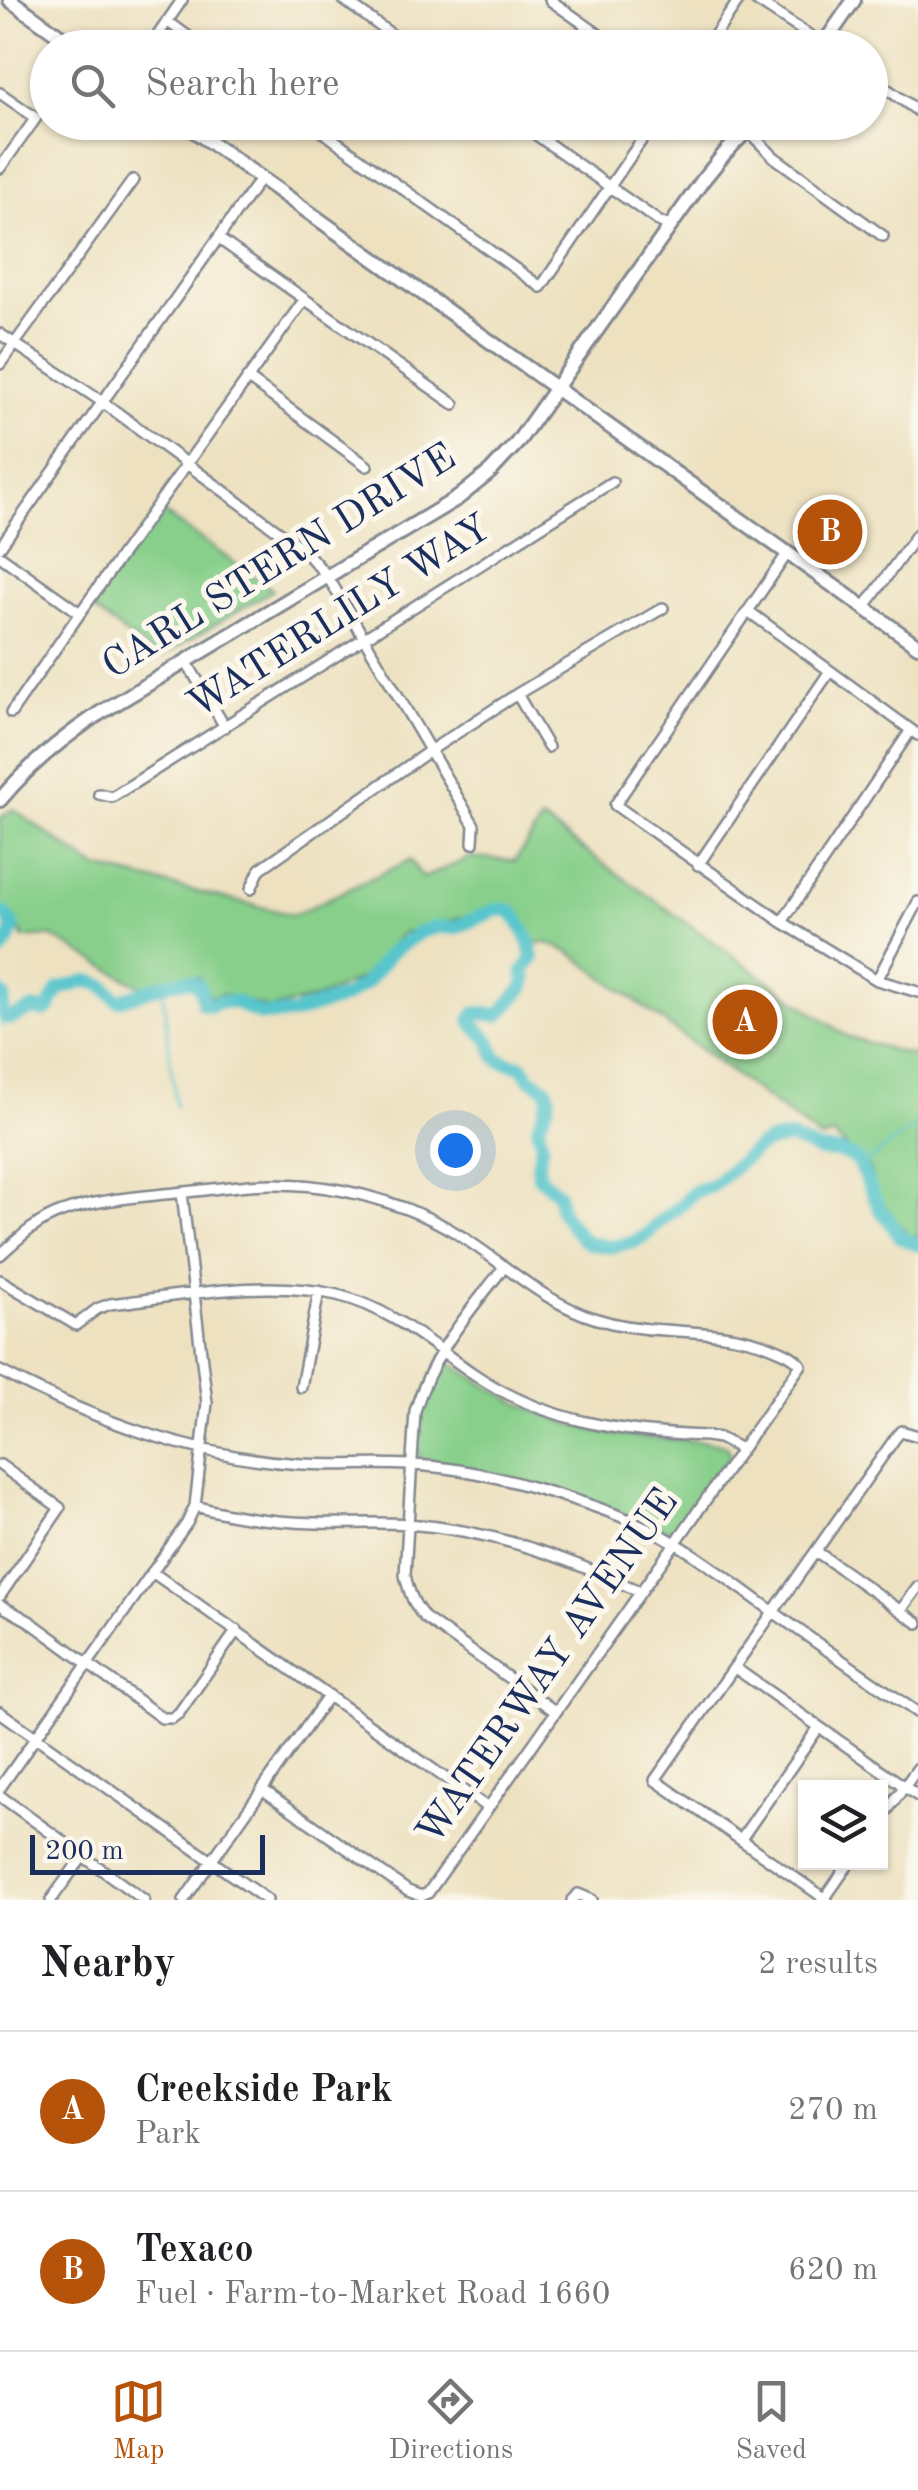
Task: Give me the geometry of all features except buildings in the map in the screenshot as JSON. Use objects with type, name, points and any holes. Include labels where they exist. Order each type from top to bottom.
[{"type":"street","points":[[10,0],[52,30]]},
{"type":"street","points":[[161,30],[182,0]]},
{"type":"street","points":[[344,0],[385,30]]},
{"type":"street","points":[[550,0],[592,30]]},
{"type":"street","points":[[718,30],[739,0]]},
{"type":"street","points":[[755,0],[800,30]]},
{"type":"street","points":[[834,30],[854,0]]},
{"type":"street","points":[[167,22],[178,30]]},
{"type":"street","points":[[888,90],[918,111]]},
{"type":"street","points":[[0,93],[30,114]]},
{"type":"street","points":[[0,168],[30,126]]},
{"type":"street","points":[[207,140],[918,646]]},
{"type":"street","points":[[334,140],[541,287],[641,140]]},
{"type":"street","points":[[544,140],[658,221],[672,226]]},
{"type":"street","name":"CARL STERN DRIVE","points":[[0,800],[62,738],[458,498],[490,472],[517,443],[703,180],[739,140]]},
{"type":"street","points":[[762,140],[774,157],[884,236]]},
{"type":"street","points":[[0,547],[260,179]]},
{"type":"street","points":[[0,364],[132,180]]},
{"type":"street","points":[[219,240],[454,404]]},
{"type":"street","points":[[11,713],[304,300]]},
{"type":"street","points":[[0,334],[104,403],[304,550],[328,577],[474,825],[473,843]]},
{"type":"street","points":[[246,378],[367,466]]},
{"type":"street","name":"WATERLILY WAY","points":[[99,794],[112,797],[612,482]]},
{"type":"street","points":[[864,608],[914,549],[918,533]]},
{"type":"street","points":[[787,554],[616,804],[782,922],[877,980],[918,992]]},
{"type":"street","points":[[0,556],[80,613]]},
{"type":"street","points":[[251,889],[260,869],[430,750],[663,608]]},
{"type":"street","points":[[748,611],[915,732],[782,922]]},
{"type":"street","points":[[186,661],[225,727]]},
{"type":"street","points":[[698,865],[830,671]]},
{"type":"street","points":[[517,694],[548,746]]},
{"type":"street","points":[[877,980],[918,902]]},
{"type":"street","points":[[0,1254],[33,1227],[60,1212],[94,1203],[268,1184],[367,1196],[429,1218],[504,1267],[430,1368],[415,1411],[405,1575],[415,1606],[425,1618],[556,1712]]},
{"type":"street","points":[[0,1788],[187,1523],[195,1506],[206,1403],[182,1193]]},
{"type":"street","name":"WATERWAY AVENUE","points":[[263,1790],[408,1892],[421,1896],[428,1893],[801,1365],[794,1358],[744,1338],[640,1328],[595,1319],[566,1307],[504,1267]]},
{"type":"street","points":[[0,1280],[76,1325],[110,1304],[256,1288],[319,1291],[368,1306],[416,1331],[504,1392],[558,1416],[624,1430],[706,1436],[740,1449]]},
{"type":"street","points":[[301,1387],[319,1291]]},
{"type":"street","points":[[0,1372],[113,1424],[202,1448],[302,1464],[437,1468],[534,1487],[610,1514],[675,1543],[710,1564],[918,1714]]},
{"type":"street","points":[[845,1870],[826,1899],[656,1780],[901,1432],[918,1436]]},
{"type":"street","points":[[0,1465],[60,1508],[0,1596]]},
{"type":"street","points":[[195,1506],[254,1518],[408,1524],[490,1537],[568,1559],[641,1592]]},
{"type":"street","points":[[817,1552],[918,1622]]},
{"type":"street","points":[[152,1572],[488,1808]]},
{"type":"street","points":[[901,1610],[918,1586]]},
{"type":"street","points":[[0,1605],[29,1621],[162,1718],[179,1713],[237,1630]]},
{"type":"street","points":[[735,1668],[918,1796]]},
{"type":"street","points":[[184,1900],[329,1695]]},
{"type":"street","points":[[0,1712],[267,1900]]},
{"type":"street","points":[[740,1839],[819,1727]]},
{"type":"street","points":[[888,1809],[918,1768]]},
{"type":"street","points":[[0,1796],[144,1900]]},
{"type":"street","points":[[52,1900],[83,1856]]},
{"type":"street","points":[[572,1900],[578,1894],[592,1900]]},
{"type":"green space","points":[[159,510],[273,590],[159,658],[89,607]]},
{"type":"green space","points":[[13,809],[95,867],[294,915],[410,860],[423,878],[472,857],[515,861],[542,820],[846,1036],[918,1055],[918,1236],[908,1235],[878,1198],[869,1168],[833,1135],[821,1139],[570,952],[548,943],[536,943],[511,905],[402,933],[362,978],[318,998],[270,1009],[222,994],[210,997],[199,977],[182,975],[142,987],[50,936],[23,938],[17,922],[0,908],[0,818]]},
{"type":"green space","points":[[448,1361],[505,1396],[566,1422],[622,1435],[717,1443],[729,1450],[729,1459],[672,1533],[614,1511],[454,1464],[424,1460],[416,1449],[424,1405],[440,1362]]},
{"type":"waterway","points":[[0,993],[4,997],[2,1010],[9,1019],[33,1009],[44,1011],[59,989],[87,981],[104,986],[117,1000],[173,982],[194,982],[200,988],[203,1004],[235,1002],[260,1015],[293,1014],[345,997],[366,983],[391,952],[420,932],[455,928],[496,910],[509,910],[529,941],[533,958],[523,972],[524,987],[499,1015],[476,1013],[471,1020],[489,1040],[498,1059],[522,1066],[530,1078],[546,1088],[548,1103],[538,1127],[542,1143],[539,1177],[558,1193],[561,1212],[581,1238],[610,1247],[634,1242],[695,1191],[712,1186],[758,1147],[790,1138],[819,1151],[837,1152],[857,1160],[880,1210],[900,1237],[918,1245]]},
{"type":"waterway","points":[[0,912],[14,927],[0,952]]},
{"type":"waterway","points":[[162,987],[176,1107]]},
{"type":"waterway","points":[[0,1027],[5,1017]]},
{"type":"waterway","points":[[861,1166],[918,1124]]},
{"type":"place","name":"Texaco","points":[[830,532]]},
{"type":"place","name":"Creekside Park","points":[[745,1022]]}]
